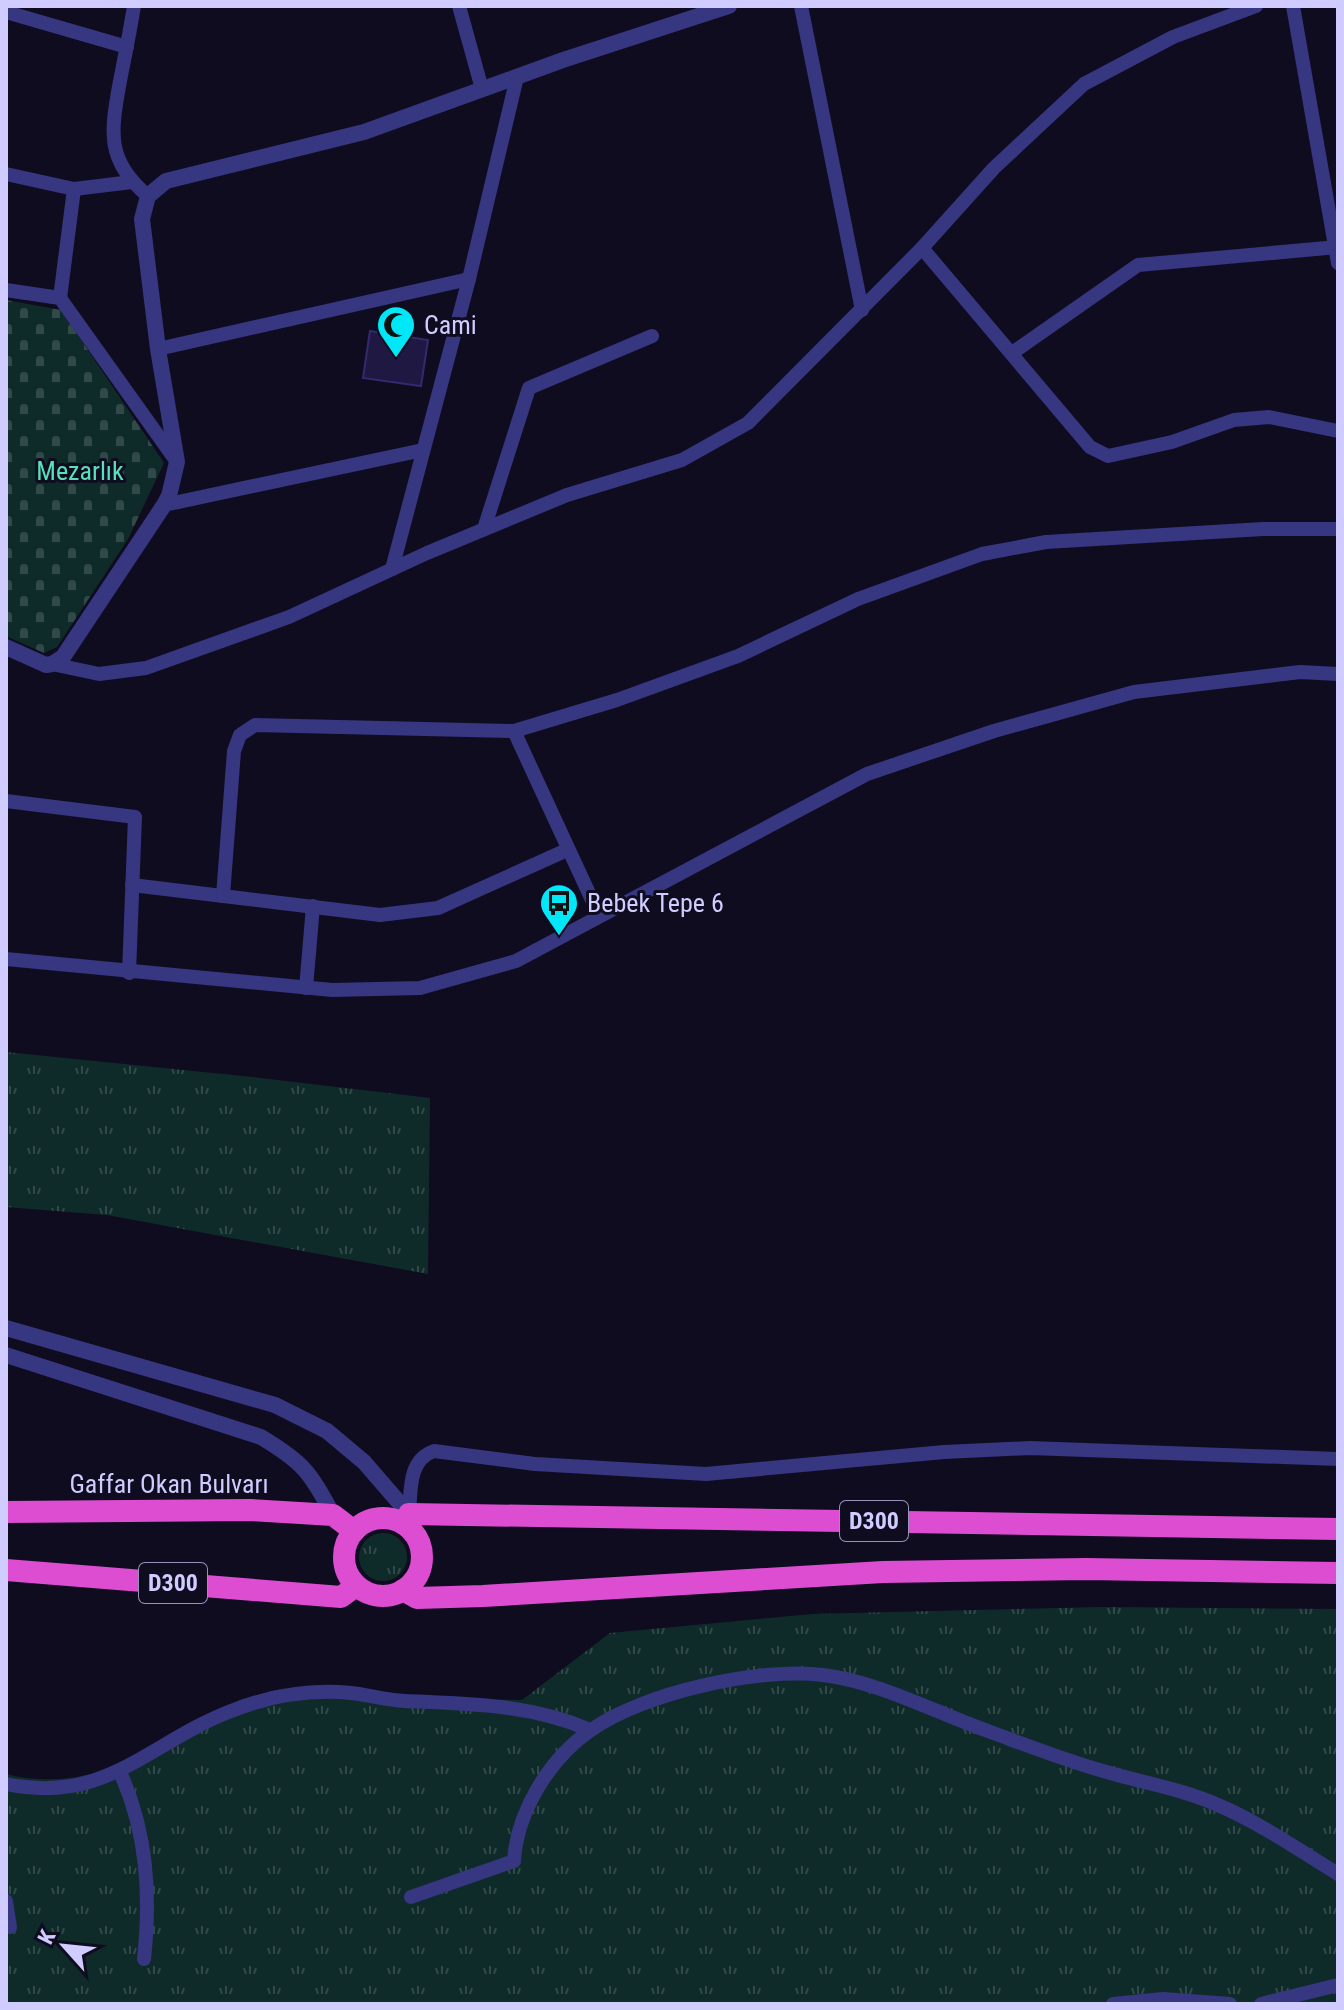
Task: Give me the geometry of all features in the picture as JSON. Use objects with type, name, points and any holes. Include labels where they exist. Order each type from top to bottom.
[{"type":"highway","name":"Gaffar Okan Bulvarı","points":[[6,1512],[250,1510],[333,1515]]},
{"type":"highway","points":[[333,1515],[354,1531]]},
{"type":"highway","points":[[381,1518],[407,1520],[422,1555],[410,1594],[374,1595],[349,1591],[344,1559],[345,1549],[354,1531],[362,1524],[381,1518]]},
{"type":"highway","name":"D300","points":[[407,1520],[1338,1529]]},
{"type":"highway","name":"D300","points":[[410,1594],[883,1572],[1086,1569],[1338,1573]]},
{"type":"highway","name":"D300","points":[[6,1570],[349,1591]]},
{"type":"street","points":[[134,6],[113,125],[114,145],[120,165],[132,182],[148,196]]},
{"type":"street","points":[[459,6],[482,89]]},
{"type":"street","points":[[801,6],[862,310]]},
{"type":"street","points":[[6,647],[40,664],[99,674],[146,668],[289,617],[392,569],[567,495],[682,460],[748,423],[922,248],[994,168],[1084,84],[1173,37],[1256,6]]},
{"type":"street","points":[[1293,6],[1338,263]]},
{"type":"street","points":[[52,664],[63,657],[164,505],[177,462],[158,349],[142,219],[148,196],[166,181],[364,132],[719,8]]},
{"type":"street","points":[[6,12],[127,47]]},
{"type":"street","points":[[392,569],[469,279],[517,77]]},
{"type":"street","points":[[6,174],[74,189],[132,182]]},
{"type":"street","points":[[74,189],[60,298],[177,462]]},
{"type":"street","points":[[1012,353],[1138,265],[1336,247]]},
{"type":"street","points":[[922,248],[1090,447],[1101,455],[1172,442],[1234,420],[1269,417],[1338,431]]},
{"type":"street","points":[[158,349],[469,279]]},
{"type":"street","points":[[6,290],[60,298]]},
{"type":"street","points":[[484,529],[529,388],[652,336]]},
{"type":"street","points":[[164,505],[423,450]]},
{"type":"street","points":[[223,896],[234,751],[236,742],[247,728],[264,723],[514,731],[617,700],[738,656],[858,599],[982,554],[1046,542],[1263,529],[1338,529]]},
{"type":"street","points":[[6,959],[332,990],[420,988],[516,961],[867,774],[994,731],[1134,692],[1300,672],[1338,674]]},
{"type":"street","points":[[514,731],[599,915]]},
{"type":"street","points":[[6,801],[135,817],[129,973]]},
{"type":"street","points":[[132,885],[380,915],[438,908],[567,850]]},
{"type":"street","points":[[306,988],[313,906]]},
{"type":"street","points":[[6,1328],[275,1405],[327,1431],[364,1462],[407,1520]]},
{"type":"street","points":[[6,1355],[261,1437],[296,1458],[312,1477],[333,1515]]},
{"type":"street","points":[[407,1520],[415,1465],[426,1453],[434,1451],[535,1464],[706,1474],[944,1452],[1030,1448],[1338,1459]]},
{"type":"street","points":[[411,1897],[514,1861],[518,1831],[534,1794],[568,1751],[590,1730],[638,1706],[707,1685],[783,1674],[842,1677],[863,1683],[1099,1770],[1196,1796],[1247,1819],[1338,1874]]},
{"type":"street","points":[[6,1784],[35,1788],[87,1783],[120,1772],[185,1732],[232,1711],[275,1698],[313,1692],[350,1693],[387,1700],[513,1707],[549,1714],[590,1730]]},
{"type":"street","points":[[120,1772],[133,1804],[143,1847],[148,1901],[144,1959]]},
{"type":"street","points":[[6,1901],[10,1927]]},
{"type":"street","points":[[1261,2004],[1338,1985]]},
{"type":"street","points":[[1113,2004],[1163,1999],[1230,2004]]},
{"type":"green space","name":"Mezarlık","points":[[6,300],[61,310],[164,463],[128,539],[57,647],[44,653],[6,636]]},
{"type":"green space","points":[[6,1052],[430,1098],[428,1274],[107,1215],[6,1207]]},
{"type":"green space","points":[[383,1533],[400,1540],[407,1557],[400,1574],[383,1581],[366,1574],[359,1557],[366,1540]]},
{"type":"green space","points":[[1104,1607],[1338,1609],[1338,2004],[6,2004],[6,1774],[31,1779],[56,1779],[106,1770],[240,1700],[280,1689],[321,1685],[438,1699],[522,1700],[610,1633],[812,1614]]},
{"type":"building","name":"Cami","points":[[370,331],[428,340],[421,386],[363,378]]},
{"type":"place","name":"Cami","points":[[396,359]]},
{"type":"place","name":"Bebek Tepe 6","points":[[559,937]]}]
